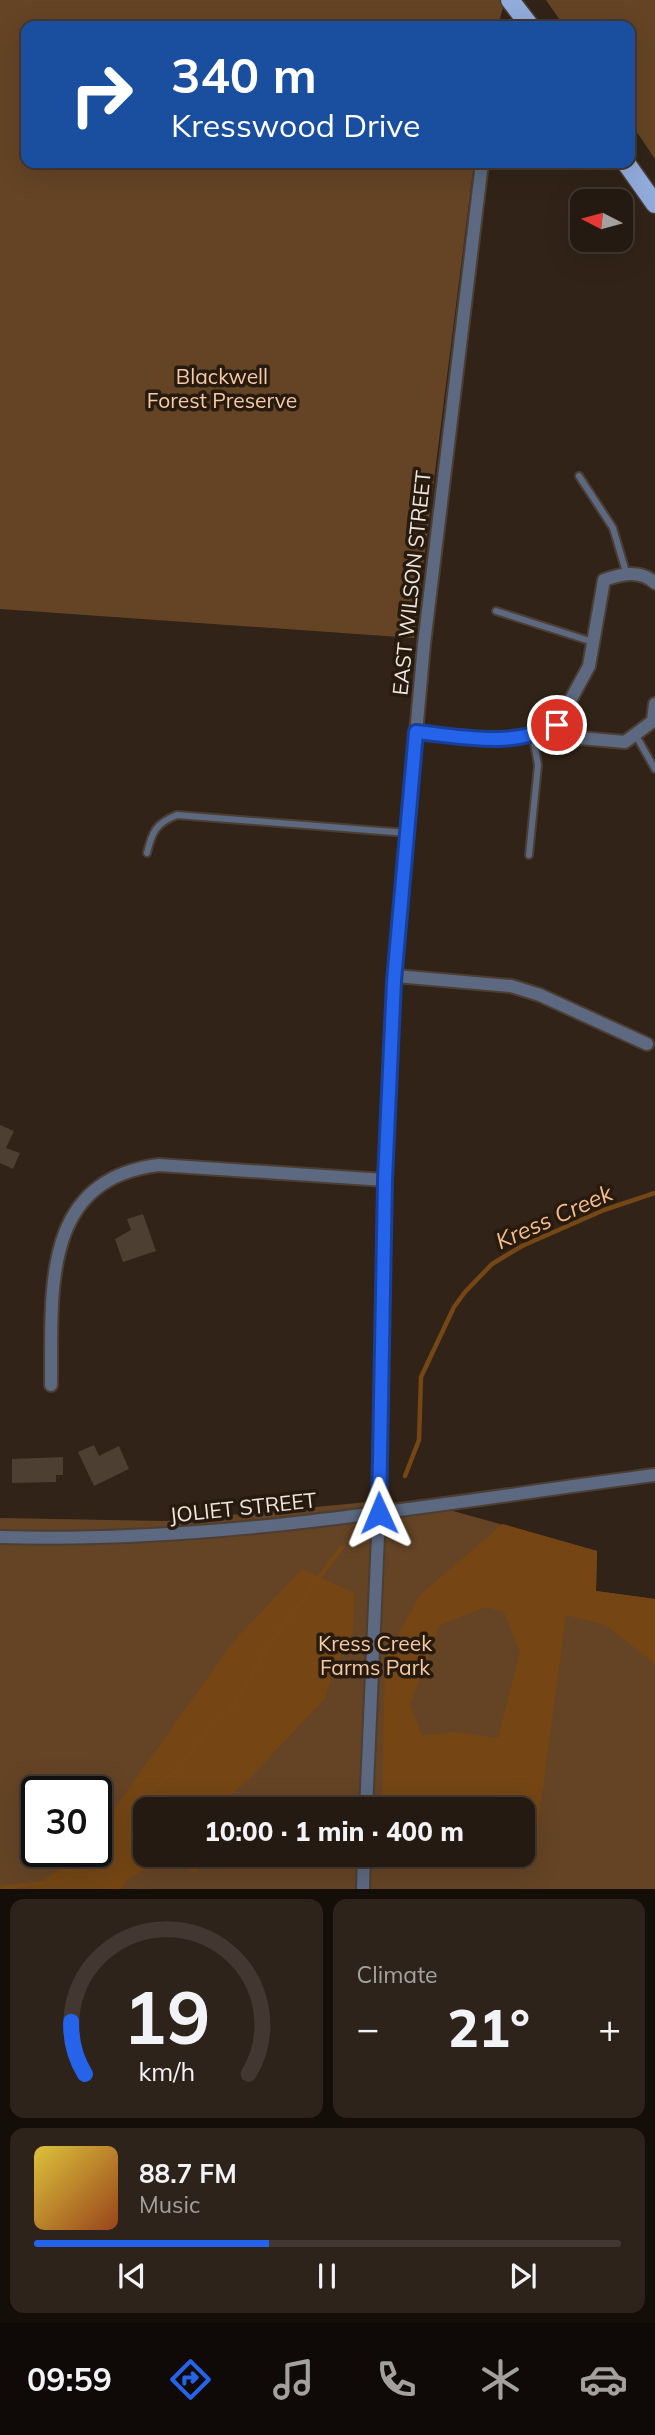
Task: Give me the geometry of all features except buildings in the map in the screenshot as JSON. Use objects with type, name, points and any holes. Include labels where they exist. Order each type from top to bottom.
[{"type":"main road","points":[[510,0],[526,21]]},
{"type":"main road","points":[[630,168],[655,204]]},
{"type":"street","name":"EAST WILSON STREET","points":[[367,1797],[379,1513],[385,1180],[396,976],[416,732],[481,168]]},
{"type":"street","points":[[416,732],[490,740],[533,737],[557,725],[589,666],[604,580],[626,572],[650,578],[655,583]]},
{"type":"street","points":[[557,725],[580,738],[625,742],[653,721],[655,704]]},
{"type":"street","points":[[396,976],[511,986],[540,995],[647,1044]]},
{"type":"street","points":[[51,1385],[51,1328],[64,1228],[76,1207],[103,1182],[128,1170],[159,1165],[385,1180]]},
{"type":"street","name":"JOLIET STREET","points":[[0,1537],[177,1534],[379,1513],[655,1475]]},
{"type":"street","points":[[363,1889],[364,1867]]},
{"type":"lane","points":[[579,477],[614,528],[626,572]]},
{"type":"lane","points":[[496,611],[593,642]]},
{"type":"lane","points":[[635,734],[655,769]]},
{"type":"lane","points":[[529,855],[538,765],[533,737]]},
{"type":"lane","points":[[147,853],[152,831],[164,820],[177,816],[407,833]]},
{"type":"green space","name":"Blackwell Forest Preserve","points":[[0,0],[505,0],[499,21],[21,21],[21,168],[473,168],[414,638],[0,609]]},
{"type":"green space","points":[[546,0],[655,0],[655,159],[635,129],[635,21],[561,21]]},
{"type":"green space","name":"Kress Creek Farms Park","points":[[368,1502],[428,1504],[597,1551],[596,1591],[655,1599],[655,1889],[0,1889],[0,1518],[166,1521]]},
{"type":"shaded area","points":[[503,1524],[597,1551],[596,1591],[655,1599],[655,1664],[606,1625],[566,1615],[535,1846],[535,1797],[382,1797],[385,1659],[420,1595]],"holes":[[[486,1607],[504,1612],[520,1652],[498,1738],[454,1732],[422,1736],[410,1705],[440,1625]]]},
{"type":"shaded area","points":[[302,1569],[354,1593],[353,1632],[334,1669],[325,1698],[229,1797],[133,1797],[133,1867],[148,1867],[126,1881],[122,1889],[28,1889],[64,1867],[112,1867],[112,1812],[233,1642]]},
{"type":"shaded area","points":[[183,1867],[201,1867],[195,1873]]},
{"type":"waterway","name":"Kress Creek","points":[[405,1476],[419,1440],[421,1377],[454,1307],[465,1292],[492,1264],[522,1246],[604,1210],[655,1193]]},
{"type":"waterway","name":"Kress Creek","points":[[112,1832],[157,1786],[177,1770],[216,1720],[230,1710],[265,1650],[342,1547]]},
{"type":"waterway","name":"Kress Creek","points":[[0,1888],[69,1880],[81,1867]]},
{"type":"route","points":[[379,1513],[385,1180],[394,981],[416,732],[490,740],[533,737],[557,725]]}]
